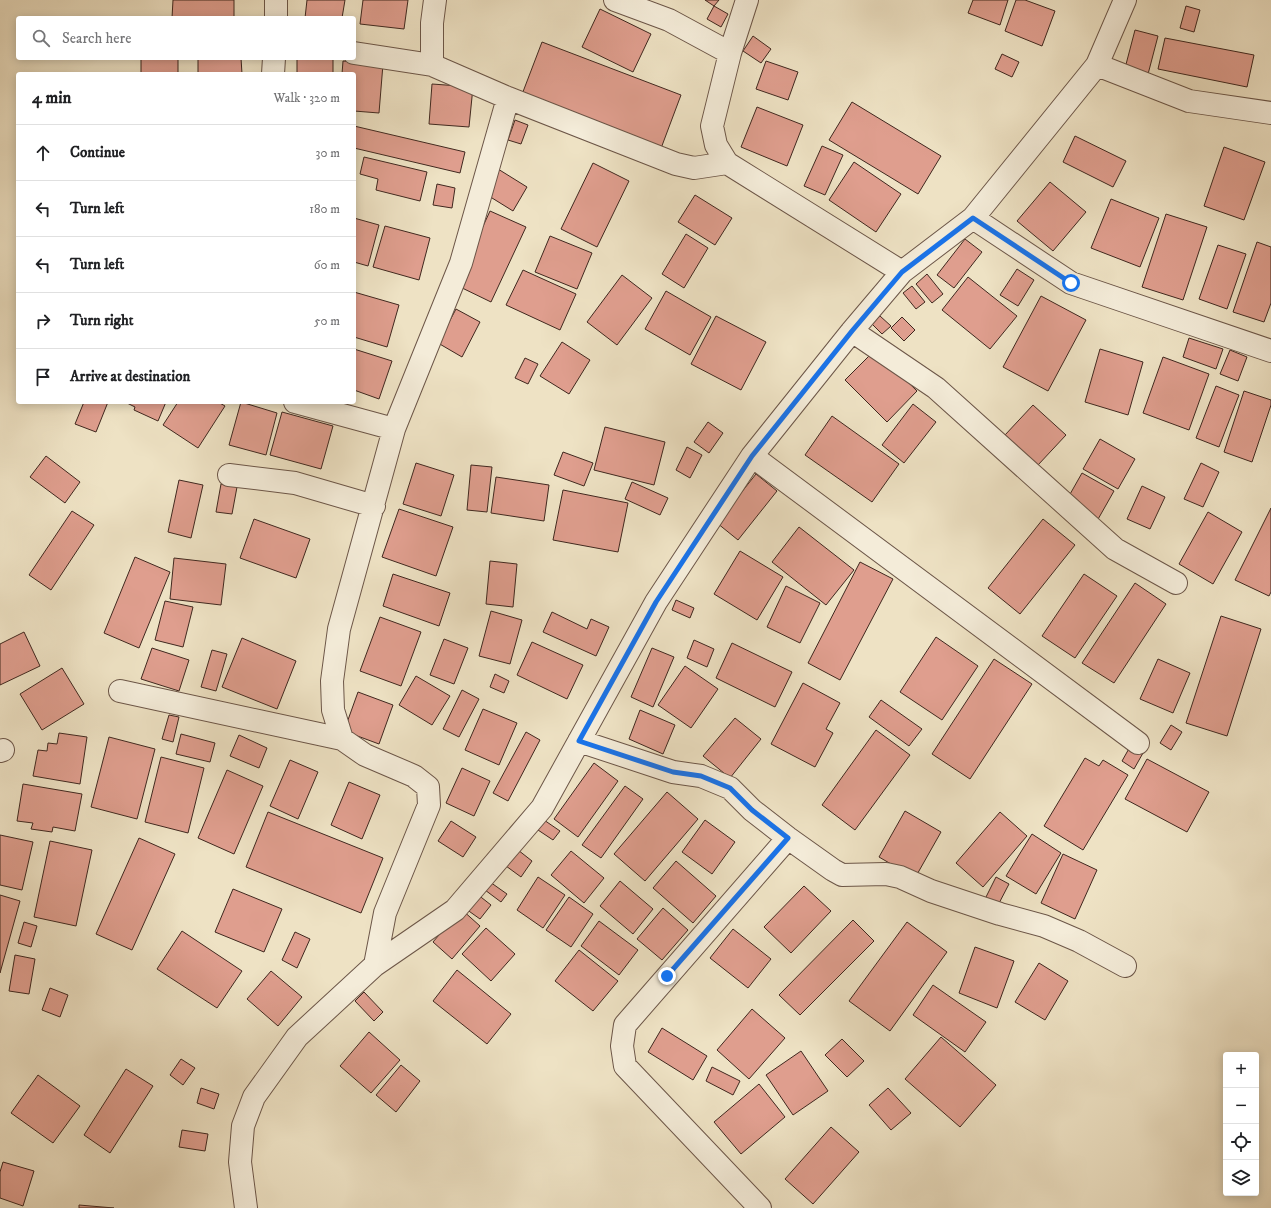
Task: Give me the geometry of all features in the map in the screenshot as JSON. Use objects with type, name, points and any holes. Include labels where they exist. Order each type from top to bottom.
[{"type":"street","points":[[276,0],[276,16]]},
{"type":"street","points":[[432,65],[432,23],[435,0]]},
{"type":"street","points":[[614,0],[669,20],[730,53]]},
{"type":"street","points":[[746,0],[730,53],[712,126],[716,145],[727,163],[902,272]]},
{"type":"street","points":[[246,1208],[240,1162],[243,1126],[254,1097],[297,1037],[375,965],[455,910],[542,808],[656,602],[752,456],[852,331],[902,272],[973,218],[1097,65],[1125,0]]},
{"type":"street","points":[[356,53],[432,65],[508,98],[676,164],[694,168],[727,163]]},
{"type":"street","points":[[273,72],[274,60]]},
{"type":"street","points":[[1097,65],[1189,101],[1271,113]]},
{"type":"street","points":[[342,738],[333,710],[332,681],[339,629],[394,430],[461,263],[508,98]]},
{"type":"street","points":[[694,168],[716,145]]},
{"type":"street","points":[[973,218],[1071,283],[1271,351]]},
{"type":"street","points":[[852,331],[936,388],[1115,549],[1176,583]]},
{"type":"street","points":[[302,404],[394,430]]},
{"type":"street","points":[[752,456],[1138,743]]},
{"type":"street","points":[[229,475],[296,483],[374,506]]},
{"type":"street","points":[[120,691],[342,738],[365,755],[414,776],[428,787],[429,806],[385,913],[375,965]]},
{"type":"street","points":[[579,741],[673,772],[701,776],[730,788],[752,810],[788,838],[842,875],[886,874],[900,876],[931,891],[1000,914],[1044,926],[1079,941],[1125,966]]},
{"type":"street","points":[[760,1208],[625,1066],[622,1046],[625,1025],[788,838]]},
{"type":"building","points":[[173,0],[234,0],[234,16],[172,16]]},
{"type":"building","points":[[307,0],[345,0],[342,16],[305,16]]},
{"type":"building","points":[[363,0],[408,0],[404,29],[360,24]]},
{"type":"building","points":[[705,0],[719,0],[714,6]]},
{"type":"building","points":[[973,0],[1008,0],[1000,25],[968,13]]},
{"type":"building","points":[[1016,0],[1025,0],[1055,11],[1042,46],[1005,31]]},
{"type":"building","points":[[714,6],[728,14],[721,27],[707,19]]},
{"type":"building","points":[[1186,6],[1200,10],[1194,32],[1180,28]]},
{"type":"building","points":[[600,9],[651,34],[633,72],[582,47]]},
{"type":"building","points":[[1135,30],[1158,36],[1147,78],[1124,72]]},
{"type":"building","points":[[753,36],[771,49],[761,63],[743,51]]},
{"type":"building","points":[[1165,38],[1254,55],[1247,87],[1158,69]]},
{"type":"building","points":[[542,42],[681,95],[660,151],[521,97]]},
{"type":"building","points":[[1002,54],[1019,62],[1012,77],[995,69]]},
{"type":"building","points":[[141,60],[178,60],[178,72],[141,72]]},
{"type":"building","points":[[198,60],[241,60],[242,72],[198,72]]},
{"type":"building","points":[[297,60],[333,60],[333,72],[297,72]]},
{"type":"building","points":[[343,61],[383,64],[379,113],[356,111],[356,72],[342,72]]},
{"type":"building","points":[[766,61],[798,72],[788,100],[756,89]]},
{"type":"building","points":[[432,84],[473,87],[469,127],[429,124]]},
{"type":"building","points":[[852,102],[941,156],[918,194],[829,140]]},
{"type":"building","points":[[757,107],[803,125],[787,166],[741,147]]},
{"type":"building","points":[[515,120],[528,125],[521,144],[508,140]]},
{"type":"building","points":[[356,126],[465,152],[460,173],[356,148]]},
{"type":"building","points":[[1075,136],[1126,161],[1113,187],[1063,162]]},
{"type":"building","points":[[822,146],[843,155],[825,195],[804,186]]},
{"type":"building","points":[[1224,147],[1265,162],[1244,220],[1204,206]]},
{"type":"building","points":[[364,157],[427,172],[420,201],[376,190],[378,179],[360,174]]},
{"type":"building","points":[[854,162],[901,194],[876,232],[829,200]]},
{"type":"building","points":[[593,163],[629,181],[597,247],[561,229]]},
{"type":"building","points":[[498,169],[527,187],[513,211],[484,193]]},
{"type":"building","points":[[1050,182],[1086,212],[1053,251],[1017,221]]},
{"type":"building","points":[[437,184],[455,188],[452,208],[433,205]]},
{"type":"building","points":[[695,195],[732,218],[715,245],[678,222]]},
{"type":"building","points":[[1111,199],[1159,218],[1140,267],[1091,248]]},
{"type":"building","points":[[490,211],[526,227],[491,302],[456,285]]},
{"type":"building","points":[[1166,214],[1207,227],[1183,300],[1142,287]]},
{"type":"building","points":[[356,219],[379,225],[368,266],[356,263]]},
{"type":"building","points":[[385,226],[430,238],[419,280],[373,267]]},
{"type":"building","points":[[686,234],[708,248],[684,288],[662,274]]},
{"type":"building","points":[[550,236],[592,253],[577,289],[535,272]]},
{"type":"building","points":[[965,239],[982,252],[954,288],[937,275]]},
{"type":"building","points":[[1257,242],[1271,247],[1271,303],[1264,322],[1233,312]]},
{"type":"building","points":[[1218,245],[1246,254],[1227,309],[1199,299]]},
{"type":"building","points":[[1017,269],[1034,280],[1018,306],[1000,295]]},
{"type":"building","points":[[523,270],[576,294],[560,330],[506,305]]},
{"type":"building","points":[[927,274],[943,294],[932,303],[916,284]]},
{"type":"building","points":[[622,275],[652,298],[617,345],[587,322]]},
{"type":"building","points":[[968,277],[1017,316],[990,349],[942,310]]},
{"type":"building","points":[[912,286],[925,302],[916,309],[903,293]]},
{"type":"building","points":[[666,291],[711,317],[690,355],[645,329]]},
{"type":"building","points":[[356,293],[399,305],[387,347],[356,338]]},
{"type":"building","points":[[1041,296],[1086,320],[1048,391],[1003,367]]},
{"type":"building","points":[[456,309],[480,322],[462,357],[438,343]]},
{"type":"building","points":[[716,316],[766,342],[741,390],[691,364]]},
{"type":"building","points":[[880,316],[891,326],[882,334],[872,324]]},
{"type":"building","points":[[902,317],[915,330],[904,341],[891,328]]},
{"type":"building","points":[[1189,338],[1223,349],[1216,369],[1183,357]]},
{"type":"building","points":[[562,342],[590,360],[569,394],[540,376]]},
{"type":"building","points":[[1100,349],[1143,362],[1128,415],[1085,402]]},
{"type":"building","points":[[356,350],[392,361],[379,399],[356,391]]},
{"type":"building","points":[[875,350],[917,391],[887,422],[845,380]]},
{"type":"building","points":[[1230,350],[1247,357],[1238,381],[1220,374]]},
{"type":"building","points":[[1163,357],[1209,374],[1189,430],[1143,413]]},
{"type":"building","points":[[525,358],[538,364],[528,384],[515,378]]},
{"type":"building","points":[[1216,386],[1239,395],[1219,447],[1196,438]]},
{"type":"building","points":[[1244,391],[1271,400],[1271,405],[1252,462],[1224,452]]},
{"type":"building","points":[[83,404],[107,404],[96,432],[75,424]]},
{"type":"building","points":[[129,404],[165,404],[158,421],[134,410],[135,407]]},
{"type":"building","points":[[177,404],[222,404],[225,406],[198,448],[163,425]]},
{"type":"building","points":[[240,404],[248,404],[277,413],[266,455],[229,445]]},
{"type":"building","points":[[913,404],[936,422],[904,463],[882,445]]},
{"type":"building","points":[[1033,405],[1066,435],[1038,465],[1005,435]]},
{"type":"building","points":[[282,412],[333,426],[321,469],[270,455]]},
{"type":"building","points":[[832,416],[899,464],[872,502],[805,455]]},
{"type":"building","points":[[708,422],[723,433],[709,453],[694,442]]},
{"type":"building","points":[[605,427],[665,442],[654,485],[594,470]]},
{"type":"building","points":[[1100,439],[1135,459],[1118,489],[1083,469]]},
{"type":"building","points":[[687,447],[702,455],[690,478],[676,470]]},
{"type":"building","points":[[563,452],[593,463],[584,486],[554,475]]},
{"type":"building","points":[[46,456],[80,482],[65,503],[30,477]]},
{"type":"building","points":[[416,463],[454,475],[441,516],[403,504]]},
{"type":"building","points":[[1201,463],[1219,472],[1203,507],[1184,499]]},
{"type":"building","points":[[471,465],[492,467],[487,512],[467,510]]},
{"type":"building","points":[[1082,473],[1114,491],[1097,521],[1065,503]]},
{"type":"building","points":[[756,474],[777,491],[738,540],[717,523]]},
{"type":"building","points":[[496,477],[549,485],[544,521],[491,513]]},
{"type":"building","points":[[179,480],[203,485],[191,538],[168,532]]},
{"type":"building","points":[[632,482],[668,498],[660,515],[625,499]]},
{"type":"building","points":[[221,484],[237,487],[232,514],[216,512]]},
{"type":"building","points":[[1142,486],[1165,497],[1150,529],[1127,519]]},
{"type":"building","points":[[563,490],[628,503],[618,552],[553,540]]},
{"type":"building","points":[[1271,508],[1271,592],[1269,596],[1235,580]]},
{"type":"building","points":[[399,509],[453,527],[436,576],[382,557]]},
{"type":"building","points":[[72,511],[94,525],[51,590],[29,575]]},
{"type":"building","points":[[1208,512],[1242,532],[1213,584],[1179,564]]},
{"type":"building","points":[[254,519],[310,539],[296,578],[240,558]]},
{"type":"building","points":[[1043,519],[1075,545],[1020,614],[988,588]]},
{"type":"building","points":[[799,527],[854,570],[826,605],[772,562]]},
{"type":"building","points":[[740,551],[783,577],[757,620],[714,594]]},
{"type":"building","points":[[135,557],[170,572],[139,648],[104,633]]},
{"type":"building","points":[[174,558],[226,564],[221,605],[170,599]]},
{"type":"building","points":[[490,561],[517,564],[513,607],[486,604]]},
{"type":"building","points":[[860,562],[893,579],[840,680],[808,663]]},
{"type":"building","points":[[393,574],[450,593],[439,626],[383,606]]},
{"type":"building","points":[[1084,574],[1117,596],[1075,658],[1042,636]]},
{"type":"building","points":[[1135,583],[1166,604],[1114,683],[1082,663]]},
{"type":"building","points":[[786,586],[820,603],[800,643],[767,627]]},
{"type":"building","points":[[676,600],[694,608],[690,618],[672,610]]},
{"type":"building","points":[[165,601],[193,607],[183,647],[155,640]]},
{"type":"building","points":[[491,611],[522,620],[510,664],[479,656]]},
{"type":"building","points":[[552,612],[587,629],[591,619],[609,627],[596,656],[543,632]]},
{"type":"building","points":[[1221,616],[1261,629],[1227,736],[1186,723]]},
{"type":"building","points":[[380,617],[421,632],[401,686],[360,671]]},
{"type":"building","points":[[24,632],[40,666],[0,685],[0,644]]},
{"type":"building","points":[[936,637],[978,666],[942,720],[900,692]]},
{"type":"building","points":[[242,638],[296,661],[277,709],[222,687]]},
{"type":"building","points":[[444,639],[468,648],[454,684],[430,675]]},
{"type":"building","points":[[694,640],[714,649],[707,667],[687,658]]},
{"type":"building","points":[[532,642],[583,665],[567,699],[517,675]]},
{"type":"building","points":[[732,643],[792,672],[775,707],[716,678]]},
{"type":"building","points":[[152,648],[189,660],[179,691],[141,679]]},
{"type":"building","points":[[652,648],[674,657],[653,707],[631,697]]},
{"type":"building","points":[[212,650],[227,654],[216,691],[201,687]]},
{"type":"building","points":[[994,659],[1032,684],[970,779],[932,754]]},
{"type":"building","points":[[1158,659],[1190,673],[1173,713],[1140,699]]},
{"type":"building","points":[[685,666],[718,689],[691,728],[658,705]]},
{"type":"building","points":[[62,668],[84,704],[42,730],[20,694]]},
{"type":"building","points":[[495,674],[509,681],[504,693],[490,687]]},
{"type":"building","points":[[416,676],[450,696],[432,725],[399,705]]},
{"type":"building","points":[[803,683],[840,703],[826,729],[833,733],[815,767],[771,744]]},
{"type":"building","points":[[462,690],[479,699],[459,737],[443,729]]},
{"type":"building","points":[[358,692],[393,705],[379,744],[344,731]]},
{"type":"building","points":[[881,700],[922,729],[909,746],[869,717]]},
{"type":"building","points":[[483,709],[517,723],[499,765],[465,750]]},
{"type":"building","points":[[640,710],[675,725],[663,754],[629,739]]},
{"type":"building","points":[[169,715],[179,717],[173,742],[162,739]]},
{"type":"building","points":[[735,718],[761,739],[730,778],[703,756]]},
{"type":"building","points":[[1171,725],[1182,732],[1171,750],[1160,743]]},
{"type":"building","points":[[876,730],[910,755],[855,830],[822,805]]},
{"type":"building","points":[[526,732],[540,740],[508,801],[493,793]]},
{"type":"building","points":[[59,733],[87,737],[80,784],[33,776],[38,750],[47,751],[48,743],[57,744]]},
{"type":"building","points":[[181,734],[215,743],[210,762],[176,754]]},
{"type":"building","points":[[239,735],[267,748],[259,768],[230,756]]},
{"type":"building","points":[[109,737],[155,749],[137,819],[91,807]]},
{"type":"building","points":[[1131,745],[1143,753],[1134,769],[1122,761]]},
{"type":"building","points":[[161,757],[204,768],[188,833],[145,822]]},
{"type":"building","points":[[1085,758],[1099,766],[1103,760],[1128,775],[1083,850],[1044,826]]},
{"type":"building","points":[[1147,759],[1209,792],[1187,832],[1125,799]]},
{"type":"building","points":[[290,760],[318,772],[298,819],[270,806]]},
{"type":"building","points":[[594,763],[618,781],[578,837],[554,819]]},
{"type":"building","points":[[462,768],[490,781],[474,816],[446,803]]},
{"type":"building","points":[[227,770],[263,786],[234,854],[198,838]]},
{"type":"building","points":[[349,782],[380,795],[362,839],[331,825]]},
{"type":"building","points":[[23,784],[82,794],[75,831],[53,827],[52,832],[31,829],[33,823],[17,821]]},
{"type":"building","points":[[625,786],[643,799],[601,858],[582,845]]},
{"type":"building","points":[[667,792],[698,819],[645,881],[614,854]]},
{"type":"building","points":[[905,811],[941,832],[915,878],[879,857]]},
{"type":"building","points":[[268,812],[383,858],[361,913],[246,867]]},
{"type":"building","points":[[1000,812],[1027,836],[983,887],[956,863]]},
{"type":"building","points":[[544,820],[560,831],[553,840],[538,830]]},
{"type":"building","points":[[705,820],[735,842],[712,874],[682,852]]},
{"type":"building","points":[[451,821],[476,837],[463,857],[438,841]]},
{"type":"building","points":[[1032,834],[1061,853],[1036,894],[1006,876]]},
{"type":"building","points":[[0,835],[33,842],[22,890],[0,885]]},
{"type":"building","points":[[139,838],[175,854],[132,950],[96,934]]},
{"type":"building","points":[[50,841],[92,850],[76,926],[34,917]]},
{"type":"building","points":[[518,850],[532,861],[521,877],[506,866]]},
{"type":"building","points":[[571,851],[604,878],[584,903],[551,875]]},
{"type":"building","points":[[1063,854],[1097,870],[1075,919],[1041,903]]},
{"type":"building","points":[[676,861],[716,896],[693,923],[653,888]]},
{"type":"building","points":[[538,877],[565,895],[543,928],[517,910]]},
{"type":"building","points":[[996,877],[1009,884],[996,909],[983,903]]},
{"type":"building","points":[[620,881],[653,909],[633,934],[600,906]]},
{"type":"building","points":[[490,882],[507,894],[501,902],[485,890]]},
{"type":"building","points":[[804,886],[831,911],[791,953],[764,927]]},
{"type":"building","points":[[233,889],[282,909],[264,952],[215,932]]},
{"type":"building","points":[[477,894],[491,905],[480,919],[466,909]]},
{"type":"building","points":[[0,895],[20,901],[0,973]]},
{"type":"building","points":[[569,897],[593,914],[571,947],[546,930]]},
{"type":"building","points":[[663,908],[688,930],[662,960],[637,939]]},
{"type":"building","points":[[461,909],[480,926],[452,959],[433,942]]},
{"type":"building","points":[[853,920],[874,941],[800,1015],[779,995]]},
{"type":"building","points":[[599,921],[638,950],[619,975],[581,946]]},
{"type":"building","points":[[24,922],[37,926],[31,947],[18,943]]},
{"type":"building","points":[[907,922],[947,952],[890,1031],[849,1001]]},
{"type":"building","points":[[486,928],[515,954],[491,981],[462,954]]},
{"type":"building","points":[[733,929],[771,959],[748,988],[710,958]]},
{"type":"building","points":[[182,931],[242,971],[217,1008],[157,969]]},
{"type":"building","points":[[295,932],[310,939],[297,968],[282,960]]},
{"type":"building","points":[[975,947],[1014,961],[997,1008],[959,993]]},
{"type":"building","points":[[579,950],[618,981],[593,1011],[555,981]]},
{"type":"building","points":[[15,955],[35,959],[29,994],[9,991]]},
{"type":"building","points":[[1039,963],[1068,981],[1045,1020],[1015,1002]]},
{"type":"building","points":[[457,970],[511,1014],[487,1044],[433,1001]]},
{"type":"building","points":[[271,971],[302,997],[278,1026],[247,999]]},
{"type":"building","points":[[933,985],[986,1022],[965,1052],[913,1015]]},
{"type":"building","points":[[50,988],[68,995],[60,1017],[42,1010]]},
{"type":"building","points":[[364,992],[383,1012],[374,1021],[355,1001]]},
{"type":"building","points":[[752,1009],[785,1038],[749,1079],[717,1050]]},
{"type":"building","points":[[662,1028],[707,1056],[693,1080],[648,1052]]},
{"type":"building","points":[[369,1032],[400,1060],[371,1093],[340,1066]]},
{"type":"building","points":[[941,1037],[996,1085],[960,1127],[905,1079]]},
{"type":"building","points":[[842,1039],[864,1061],[847,1077],[825,1055]]},
{"type":"building","points":[[801,1051],[828,1091],[793,1115],[766,1075]]},
{"type":"building","points":[[181,1059],[195,1068],[183,1085],[170,1075]]},
{"type":"building","points":[[401,1065],[420,1081],[396,1112],[376,1095]]},
{"type":"building","points":[[712,1067],[740,1081],[733,1095],[706,1081]]},
{"type":"building","points":[[126,1069],[153,1086],[110,1153],[84,1135]]},
{"type":"building","points":[[38,1075],[80,1106],[53,1143],[11,1113]]},
{"type":"building","points":[[759,1084],[785,1117],[741,1154],[714,1122]]},
{"type":"building","points":[[201,1088],[219,1094],[214,1109],[197,1103]]},
{"type":"building","points":[[888,1088],[911,1113],[891,1130],[869,1105]]},
{"type":"building","points":[[831,1127],[859,1152],[813,1204],[785,1179]]},
{"type":"building","points":[[182,1130],[208,1134],[205,1151],[179,1147]]},
{"type":"building","points":[[3,1162],[34,1171],[23,1206],[0,1198],[0,1172]]},
{"type":"building","points":[[79,1205],[114,1208],[79,1208]]},
{"type":"route","points":[[667,976],[788,838],[752,810],[730,788],[701,776],[673,772],[579,741],[656,602],[752,456],[852,331],[902,272],[973,218],[1071,283]]}]
